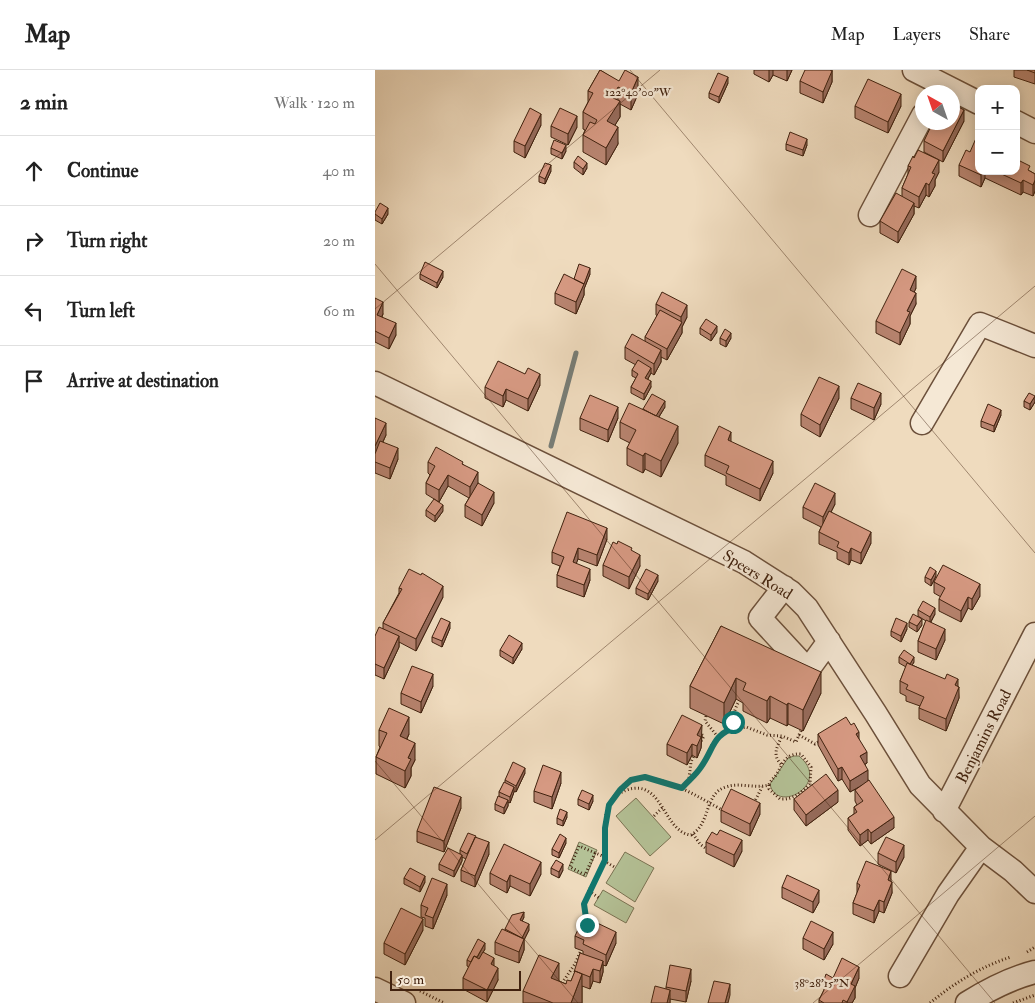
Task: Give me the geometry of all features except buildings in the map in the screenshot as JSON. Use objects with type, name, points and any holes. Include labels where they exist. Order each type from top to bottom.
[{"type":"street","points":[[929,78],[975,101]]},
{"type":"street","points":[[1020,124],[1035,132]]},
{"type":"street","points":[[871,216],[915,130]]},
{"type":"street","points":[[922,423],[980,324],[1035,346]]},
{"type":"street","name":"Speers Road","points":[[375,383],[744,562],[785,587],[807,608],[920,785],[981,847],[1013,871],[1035,892]]},
{"type":"street","points":[[785,587],[760,618],[807,670],[829,641]]},
{"type":"street","name":"Benjamins Road","points":[[945,811],[1035,634]]},
{"type":"street","points":[[900,976],[948,894],[981,847]]},
{"type":"street","points":[[967,1003],[983,993],[1019,976],[1035,972]]},
{"type":"street","points":[[375,989],[404,1003]]},
{"type":"path","points":[[737,727],[733,722],[733,715],[739,701]]},
{"type":"path","points":[[706,716],[705,720],[718,737]]},
{"type":"path","points":[[682,788],[700,770],[718,737],[729,730],[737,727],[746,727],[767,735],[782,736],[796,742],[803,727]]},
{"type":"path","points":[[689,779],[691,762],[704,736],[697,732]]},
{"type":"path","points":[[799,735],[815,744],[823,739]]},
{"type":"path","points":[[781,764],[775,753],[782,736]]},
{"type":"path","points":[[794,754],[801,754],[806,758],[811,767],[810,784],[799,794],[788,800],[780,799],[769,789],[769,785],[769,782],[777,774],[786,758],[794,754]]},
{"type":"path","points":[[587,930],[584,904],[605,859],[605,828],[609,805],[631,780],[645,777],[682,788],[725,812]]},
{"type":"path","points":[[616,796],[625,790],[638,788],[650,792],[682,832],[693,834],[703,824],[709,803],[720,790],[727,786],[761,787],[769,785]]},
{"type":"path","points":[[750,810],[761,787]]},
{"type":"path","points":[[654,816],[663,807]]},
{"type":"path","points":[[693,834],[700,844],[708,850]]},
{"type":"path","points":[[595,853],[585,875],[570,867],[579,846],[595,853],[605,859],[615,868]]},
{"type":"path","points":[[589,891],[599,898]]},
{"type":"path","points":[[565,991],[559,988],[575,964],[584,943]]},
{"type":"path","points":[[1013,1003],[1035,995]]},
{"type":"green space","points":[[799,756],[808,767],[810,777],[806,785],[799,792],[791,796],[782,797],[774,793],[770,784],[788,758]]},
{"type":"green space","points":[[636,798],[671,837],[650,856],[616,816]]},
{"type":"green space","points":[[579,842],[597,850],[586,877],[568,869]]},
{"type":"green space","points":[[625,852],[654,868],[635,902],[606,883]]},
{"type":"green space","points":[[603,890],[634,908],[626,923],[594,905]]},
{"type":"waterway","points":[[551,446],[576,353]]},
{"type":"route","points":[[587,925],[584,904],[605,860],[605,828],[609,805],[620,790],[631,780],[645,777],[682,788],[700,770],[718,737],[737,727],[733,722]]}]
